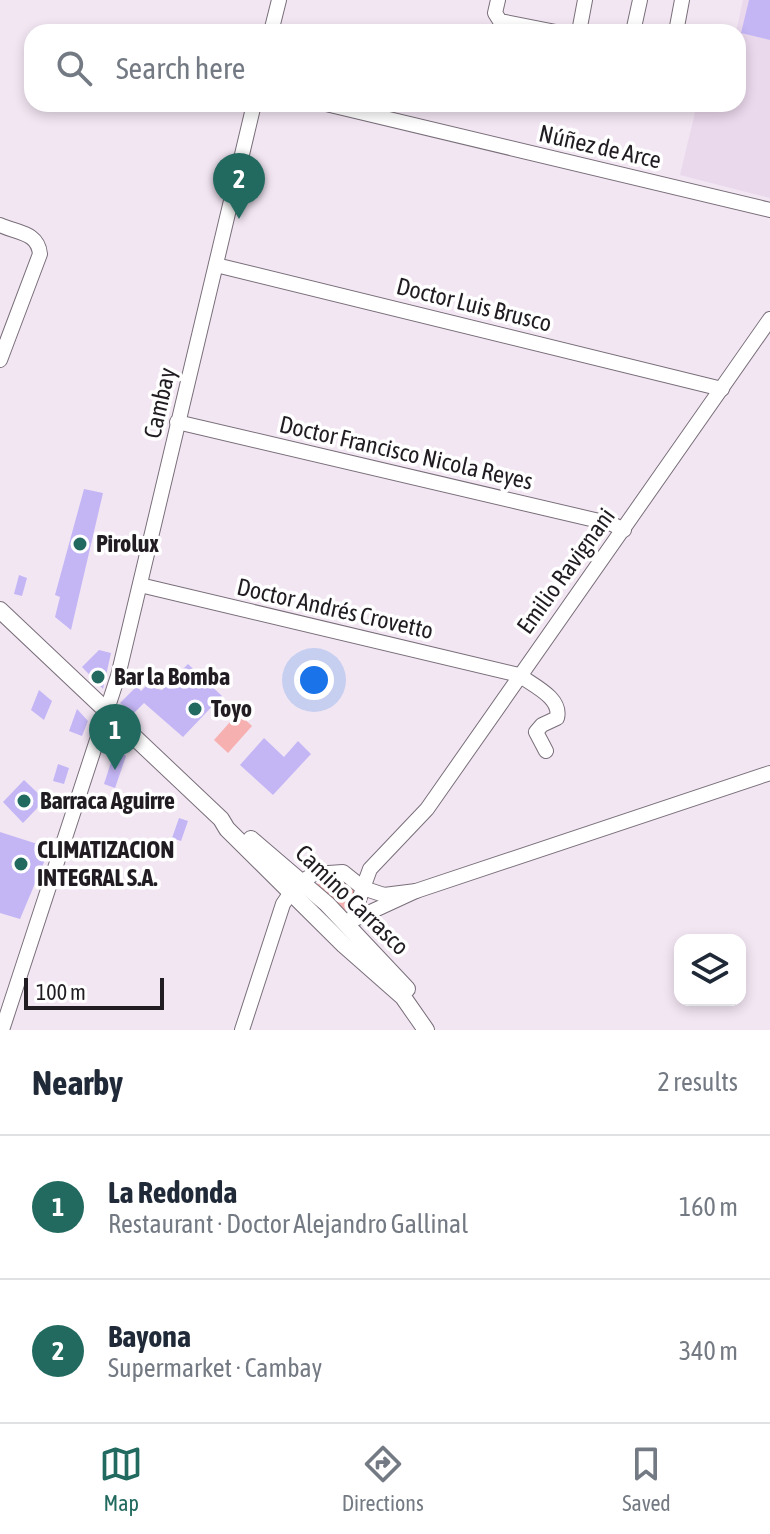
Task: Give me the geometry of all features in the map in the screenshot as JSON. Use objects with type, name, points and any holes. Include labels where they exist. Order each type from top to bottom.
[{"type":"main road","name":"Camino Carrasco","points":[[0,610],[221,819],[231,822],[296,886],[403,997],[426,1030]]},
{"type":"main road","name":"Camino Carrasco","points":[[296,886],[350,922],[400,980],[434,1030]]},
{"type":"street","points":[[273,24],[279,0]]},
{"type":"street","points":[[498,0],[495,13],[500,21],[515,24]]},
{"type":"street","points":[[580,24],[585,0]]},
{"type":"street","points":[[635,24],[640,0]]},
{"type":"street","points":[[678,24],[682,0]]},
{"type":"street","name":"Cambay","points":[[2,1030],[107,712],[252,112]]},
{"type":"street","name":"Núñez de Arce","points":[[360,112],[770,210]]},
{"type":"street","points":[[0,225],[32,236],[39,245],[40,254],[0,360]]},
{"type":"street","name":"Doctor Luis Brusco","points":[[216,265],[722,389]]},
{"type":"street","name":"Emilio Ravignani","points":[[350,922],[370,869],[422,816],[770,319]]},
{"type":"street","name":"Doctor Francisco Nicola Reyes","points":[[177,422],[597,520],[624,530]]},
{"type":"street","name":"Doctor Andrés Crovetto","points":[[140,585],[519,675]]},
{"type":"street","points":[[519,675],[554,700],[558,711],[557,718],[542,725],[536,732],[546,751]]},
{"type":"street","points":[[350,922],[416,891],[770,773]]},
{"type":"street","name":"Emilio Ravignani","points":[[296,886],[321,872],[343,872],[393,845]]},
{"type":"street","points":[[343,872],[377,895],[416,891]]},
{"type":"street","points":[[242,1030],[283,904],[296,886]]},
{"type":"street","points":[[0,983],[17,988]]},
{"type":"shaded area","points":[[743,0],[770,0],[770,198],[680,175],[695,112],[746,112],[746,24],[738,24]]},
{"type":"shaded area","points":[[238,713],[252,726],[228,753],[214,740]]},
{"type":"shaded area","points":[[344,880],[358,890],[350,910],[342,911],[317,887],[318,882]]},
{"type":"building","points":[[749,0],[770,0],[770,40],[746,34],[746,24],[743,24]]},
{"type":"building","name":"Pirolux","points":[[84,489],[103,493],[71,630],[55,617],[60,597],[55,595]]},
{"type":"building","points":[[19,575],[27,578],[22,596],[14,594]]},
{"type":"building","points":[[99,650],[111,653],[103,689],[82,667]]},
{"type":"building","points":[[188,664],[222,696],[183,737],[144,703],[132,715],[120,703],[137,686],[141,691],[146,686],[162,690]]},
{"type":"building","points":[[39,690],[52,701],[44,720],[31,710]]},
{"type":"building","points":[[77,709],[88,721],[82,736],[69,731]]},
{"type":"building","points":[[264,738],[284,757],[298,741],[311,754],[273,795],[240,765]]},
{"type":"building","points":[[116,747],[126,756],[115,788],[104,784]]},
{"type":"building","points":[[58,764],[69,768],[64,784],[53,781]]},
{"type":"building","name":"Barraca Aguirre","points":[[24,780],[45,800],[23,823],[3,802]]},
{"type":"building","points":[[179,818],[188,821],[181,841],[172,838]]},
{"type":"building","name":"CLIMATIZACION INTEGRAL S.A.","points":[[0,832],[50,848],[20,919],[0,913]]},
{"type":"place","name":"Bayona","points":[[239,219]]},
{"type":"place","name":"Pirolux","points":[[80,544]]},
{"type":"place","name":"Bar la Bomba","points":[[98,677]]},
{"type":"place","name":"Toyo","points":[[195,709]]},
{"type":"place","name":"La Redonda","points":[[115,770]]},
{"type":"place","name":"Barraca Aguirre","points":[[24,801]]},
{"type":"place","name":"CLIMATIZACION INTEGRAL S.A.","points":[[21,864]]}]
